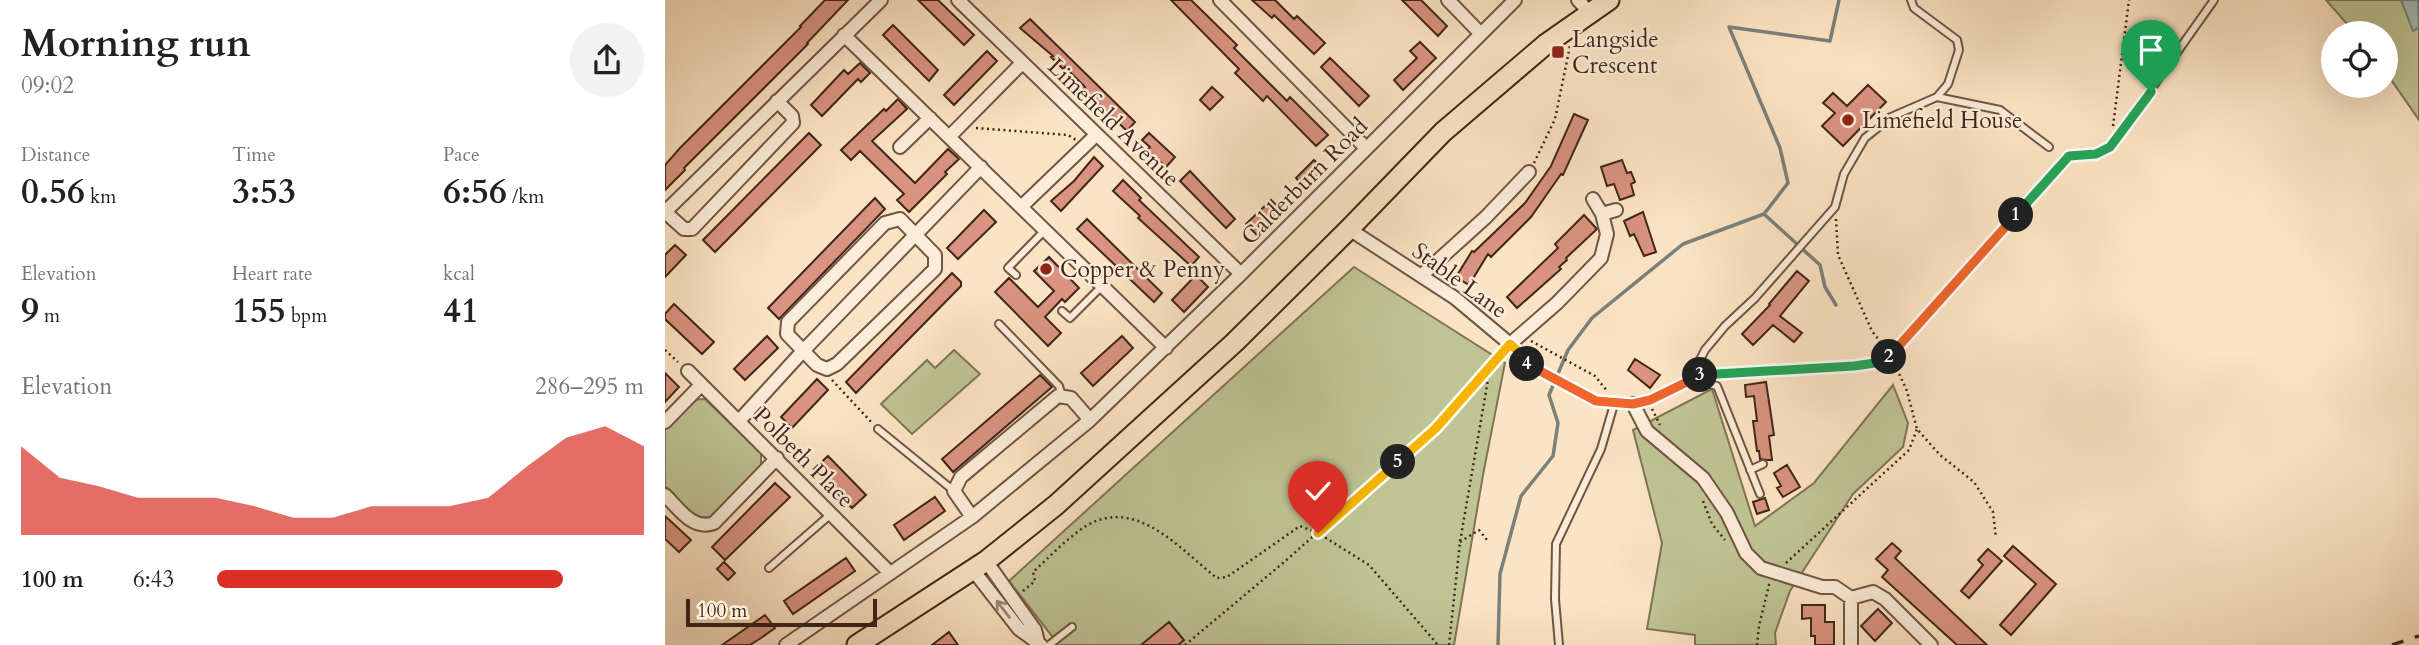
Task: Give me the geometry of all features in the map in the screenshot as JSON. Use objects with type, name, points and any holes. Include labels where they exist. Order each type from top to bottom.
[{"type":"main road","points":[[857,645],[980,566],[1056,505],[1235,342],[1443,132],[1572,25],[1583,6],[1609,0]]},
{"type":"street","points":[[777,100],[792,116],[793,123],[692,229],[684,229],[665,212],[777,100],[881,0]]},
{"type":"street","name":"Limefield Avenue","points":[[958,0],[1241,274]]},
{"type":"street","points":[[1220,0],[1366,148]]},
{"type":"street","points":[[1448,0],[1480,33]]},
{"type":"street","name":"Calderburn Road","points":[[786,645],[972,517],[1090,420],[1241,274],[1515,0]]},
{"type":"street","points":[[844,35],[1166,348]]},
{"type":"street","points":[[949,137],[1022,63]]},
{"type":"street","points":[[900,147],[930,118]]},
{"type":"street","points":[[1021,207],[1096,135]]},
{"type":"street","points":[[739,421],[981,167]]},
{"type":"street","points":[[1422,275],[1486,217],[1529,172]]},
{"type":"street","points":[[1510,344],[1557,303],[1601,258],[1607,234],[1602,214],[1593,200]]},
{"type":"street","points":[[1602,214],[1616,211]]},
{"type":"street","points":[[900,219],[935,255],[935,269],[837,364],[827,369],[817,365],[802,352],[787,334],[788,322],[885,223],[900,219]]},
{"type":"street","name":"Stable Lane","points":[[1349,229],[1422,275],[1490,325],[1510,344]]},
{"type":"street","name":"Polbeth Place","points":[[688,371],[890,573]]},
{"type":"street","points":[[665,422],[701,385]]},
{"type":"street","points":[[972,517],[954,491],[961,477],[1058,396],[1071,398],[1090,420]]},
{"type":"street","points":[[1633,404],[1647,431],[1703,478],[1727,513],[1746,553],[1761,568],[1822,587],[1835,587],[1851,598],[1873,592],[1885,599],[1931,645]]},
{"type":"street","points":[[665,495],[693,523],[706,526],[714,523],[777,458]]},
{"type":"street","points":[[980,566],[1012,600],[1035,630],[1041,644]]},
{"type":"street","points":[[980,566],[1019,629],[1041,644]]},
{"type":"street","points":[[1851,598],[1851,645]]},
{"type":"lane","points":[[1760,494],[1717,386],[1692,377],[1705,350],[1725,326],[1755,298],[1835,207],[1844,174],[1865,138],[1891,117],[1937,97],[1948,84],[1959,50],[1957,40],[1914,8],[1911,0]]},
{"type":"lane","points":[[2069,156],[2096,154],[2110,147],[2214,0]]},
{"type":"lane","points":[[1937,97],[2000,110],[2049,147]]},
{"type":"lane","points":[[1016,275],[1008,268],[1045,230]]},
{"type":"lane","points":[[1062,311],[1070,318],[1102,286]]},
{"type":"lane","points":[[999,324],[1059,387],[1062,397]]},
{"type":"lane","name":"Stable Lane","points":[[1510,344],[1520,353],[1524,362],[1596,401],[1633,404],[1647,400],[1692,377]]},
{"type":"lane","points":[[1559,645],[1555,599],[1556,544],[1601,449],[1615,401]]},
{"type":"lane","points":[[878,429],[954,491]]},
{"type":"lane","points":[[1750,470],[1763,464]]},
{"type":"lane","points":[[769,568],[832,514]]},
{"type":"lane","points":[[1041,644],[1072,627]]},
{"type":"path","points":[[2110,147],[2129,0]]},
{"type":"path","points":[[1529,172],[1555,119],[1564,84],[1572,25]]},
{"type":"path","points":[[964,122],[979,130],[1069,135],[1085,146]]},
{"type":"path","points":[[1692,377],[1854,366],[1875,363],[1891,356],[2069,156]]},
{"type":"path","points":[[1835,207],[1838,255],[1872,331],[1891,356],[1907,391],[1917,429],[1940,455],[1974,482],[1993,512],[1997,538]]},
{"type":"path","points":[[1533,340],[1595,376],[1615,401]]},
{"type":"path","points":[[1185,645],[1318,533],[1436,428],[1510,344]]},
{"type":"path","points":[[665,350],[688,371]]},
{"type":"path","points":[[817,365],[878,429]]},
{"type":"path","points":[[1448,645],[1460,542],[1491,365]]},
{"type":"path","points":[[1647,400],[1664,434]]},
{"type":"path","points":[[1777,573],[1796,552],[1909,450],[1917,429]]},
{"type":"path","points":[[1702,499],[1712,524],[1727,542]]},
{"type":"path","points":[[1012,600],[1035,580],[1033,572],[1095,521],[1121,516],[1155,527],[1217,578],[1227,577],[1300,526],[1318,533],[1369,565],[1438,645]]},
{"type":"path","points":[[1460,542],[1479,530],[1486,540]]},
{"type":"path","points":[[1757,645],[1769,585],[1762,583]]},
{"type":"green space","points":[[2326,0],[2419,0],[2419,120],[2398,90],[2398,21],[2344,21]]},
{"type":"green space","points":[[1354,267],[1505,363],[1454,645],[1059,645],[1009,581]]},
{"type":"green space","points":[[954,350],[980,374],[912,434],[881,404],[927,360],[935,368]]},
{"type":"green space","points":[[1893,385],[1908,423],[1903,447],[1853,494],[1790,591],[1775,633],[1776,645],[1695,645],[1695,635],[1647,629],[1662,543],[1633,430],[1712,389],[1755,526],[1814,483]]},
{"type":"green space","points":[[705,399],[761,453],[761,466],[710,517],[697,516],[685,508],[665,486],[665,428],[692,400]]},
{"type":"water","points":[[2401,0],[2418,0],[2419,27],[2413,31]]},
{"type":"building","points":[[825,0],[848,0],[665,190],[665,165]]},
{"type":"building","points":[[918,0],[938,0],[974,35],[964,45]]},
{"type":"building","points":[[1171,0],[1191,0],[1237,45],[1234,48],[1287,101],[1290,97],[1328,135],[1316,146],[1267,96],[1263,101],[1235,73],[1239,69]]},
{"type":"building","points":[[1252,0],[1275,0],[1294,19],[1297,16],[1325,43],[1314,54],[1274,15],[1272,18]]},
{"type":"building","points":[[1402,0],[1421,0],[1447,26],[1438,36]]},
{"type":"building","points":[[1030,19],[1135,122],[1127,131],[1083,89],[1085,87],[1065,67],[1063,69],[1051,57],[1053,56],[1020,28]]},
{"type":"building","points":[[893,25],[938,70],[929,81],[883,35]]},
{"type":"building","points":[[1420,42],[1436,58],[1403,90],[1394,80],[1417,58],[1410,51]]},
{"type":"building","points":[[987,51],[997,61],[954,105],[944,95]]},
{"type":"building","points":[[1330,58],[1369,96],[1359,106],[1321,67]]},
{"type":"building","points":[[860,63],[870,73],[861,82],[858,79],[822,116],[811,105],[844,70],[848,74]]},
{"type":"building","name":"Limefield House","points":[[1868,85],[1886,102],[1843,146],[1822,126],[1835,113],[1823,103],[1833,93],[1847,106]]},
{"type":"building","points":[[1212,87],[1223,97],[1210,110],[1200,100]]},
{"type":"building","points":[[898,99],[907,109],[872,141],[915,183],[948,149],[959,159],[909,212],[897,200],[904,194],[860,151],[851,160],[841,150]]},
{"type":"building","points":[[1574,114],[1588,120],[1563,175],[1561,174],[1531,217],[1491,257],[1488,254],[1469,285],[1456,277],[1472,251],[1525,203],[1551,166]]},
{"type":"building","points":[[809,133],[821,145],[715,252],[703,240]]},
{"type":"building","points":[[1149,133],[1175,157],[1166,167],[1147,150],[1150,147],[1142,140]]},
{"type":"building","points":[[1094,157],[1103,166],[1061,211],[1051,201],[1074,181]]},
{"type":"building","points":[[1314,160],[1325,170],[1306,189],[1296,178]]},
{"type":"building","points":[[1622,160],[1627,173],[1631,172],[1635,182],[1631,184],[1634,195],[1620,200],[1614,184],[1607,186],[1601,167]]},
{"type":"building","points":[[1190,171],[1235,219],[1226,228],[1180,181]]},
{"type":"building","points":[[1123,180],[1141,198],[1139,200],[1199,257],[1191,266],[1138,218],[1140,216],[1113,191]]},
{"type":"building","points":[[875,198],[885,209],[779,319],[768,308]]},
{"type":"building","points":[[1271,200],[1283,212],[1258,236],[1246,224]]},
{"type":"building","points":[[984,210],[996,222],[958,259],[947,248]]},
{"type":"building","points":[[1643,212],[1656,252],[1644,256],[1634,234],[1630,236],[1624,221]]},
{"type":"building","points":[[1584,215],[1597,229],[1566,258],[1559,267],[1561,269],[1517,308],[1507,297],[1558,248],[1555,244]]},
{"type":"building","points":[[1087,219],[1162,293],[1154,302],[1077,229]]},
{"type":"building","points":[[675,245],[686,255],[665,277],[665,255]]},
{"type":"building","points":[[1049,257],[1079,288],[1065,302],[1062,299],[1045,317],[1061,333],[1048,346],[995,292],[1009,278],[1038,307],[1054,291],[1034,271]]},
{"type":"building","points":[[1797,271],[1809,281],[1780,316],[1802,333],[1794,342],[1773,325],[1753,345],[1742,334]]},
{"type":"building","points":[[952,273],[961,282],[961,286],[856,393],[846,382]]},
{"type":"building","points":[[1196,275],[1208,287],[1184,312],[1172,300]]},
{"type":"building","points":[[674,304],[714,342],[702,354],[665,319],[665,314]]},
{"type":"building","points":[[767,336],[778,348],[745,380],[734,369]]},
{"type":"building","points":[[1122,336],[1133,348],[1093,386],[1081,373]]},
{"type":"building","points":[[1635,359],[1660,375],[1650,388],[1628,370]]},
{"type":"building","points":[[665,373],[679,387],[665,402]]},
{"type":"building","points":[[1040,375],[1052,387],[953,472],[942,459]]},
{"type":"building","points":[[817,379],[828,390],[792,428],[781,417]]},
{"type":"building","points":[[1766,382],[1774,435],[1769,436],[1772,460],[1760,459],[1757,451],[1753,421],[1757,421],[1754,396],[1746,397],[1745,385]]},
{"type":"building","points":[[828,456],[866,495],[852,508],[814,469]]},
{"type":"building","points":[[1787,465],[1800,487],[1783,497],[1777,488],[1781,486],[1774,473]]},
{"type":"building","points":[[775,483],[790,497],[725,560],[712,547]]},
{"type":"building","points":[[935,497],[945,511],[904,540],[894,525]]},
{"type":"building","points":[[1765,498],[1769,510],[1757,514],[1753,502]]},
{"type":"building","points":[[665,516],[691,540],[679,552],[665,539]]},
{"type":"building","points":[[1892,543],[1901,551],[1895,558],[1987,645],[1957,645],[1882,577],[1888,570],[1876,559]]},
{"type":"building","points":[[2013,546],[2056,584],[2011,635],[2000,625],[2036,584],[2004,556]]},
{"type":"building","points":[[1988,549],[2002,561],[1969,598],[1961,591],[1983,565],[1978,560]]},
{"type":"building","points":[[846,558],[855,571],[793,614],[784,601]]},
{"type":"building","points":[[724,562],[735,573],[728,580],[717,569]]},
{"type":"building","points":[[1802,605],[1825,605],[1825,622],[1834,622],[1834,645],[1815,645],[1815,636],[1811,636],[1811,618],[1802,619]]},
{"type":"building","points":[[1878,609],[1892,623],[1875,641],[1861,626]]},
{"type":"building","points":[[765,615],[775,628],[761,638],[750,645],[722,645]]},
{"type":"building","points":[[1169,622],[1184,640],[1178,645],[1141,645]]},
{"type":"building","points":[[949,632],[958,645],[932,645]]},
{"type":"waterway","points":[[1498,645],[1500,574],[1521,496],[1553,456],[1558,423],[1549,395],[1568,350],[1592,318],[1683,244],[1764,214],[1788,183],[1780,148],[1729,27],[1830,41],[1839,0]]},
{"type":"waterway","points":[[1764,214],[1820,265],[1825,287],[1836,305]]},
{"type":"railway","points":[[2392,645],[2419,636]]},
{"type":"place","name":"Langside Crescent","points":[[1558,52]]},
{"type":"place","name":"Limefield House","points":[[1848,120]]},
{"type":"place","name":"Copper & Penny","points":[[1046,269]]},
{"type":"route","points":[[1318,533],[1436,428],[1510,344],[1520,353],[1524,362],[1596,401],[1633,404],[1650,400],[1691,380],[1694,375],[1854,366],[1875,363],[1891,356],[2069,156],[2096,154],[2110,147],[2151,92]]}]
